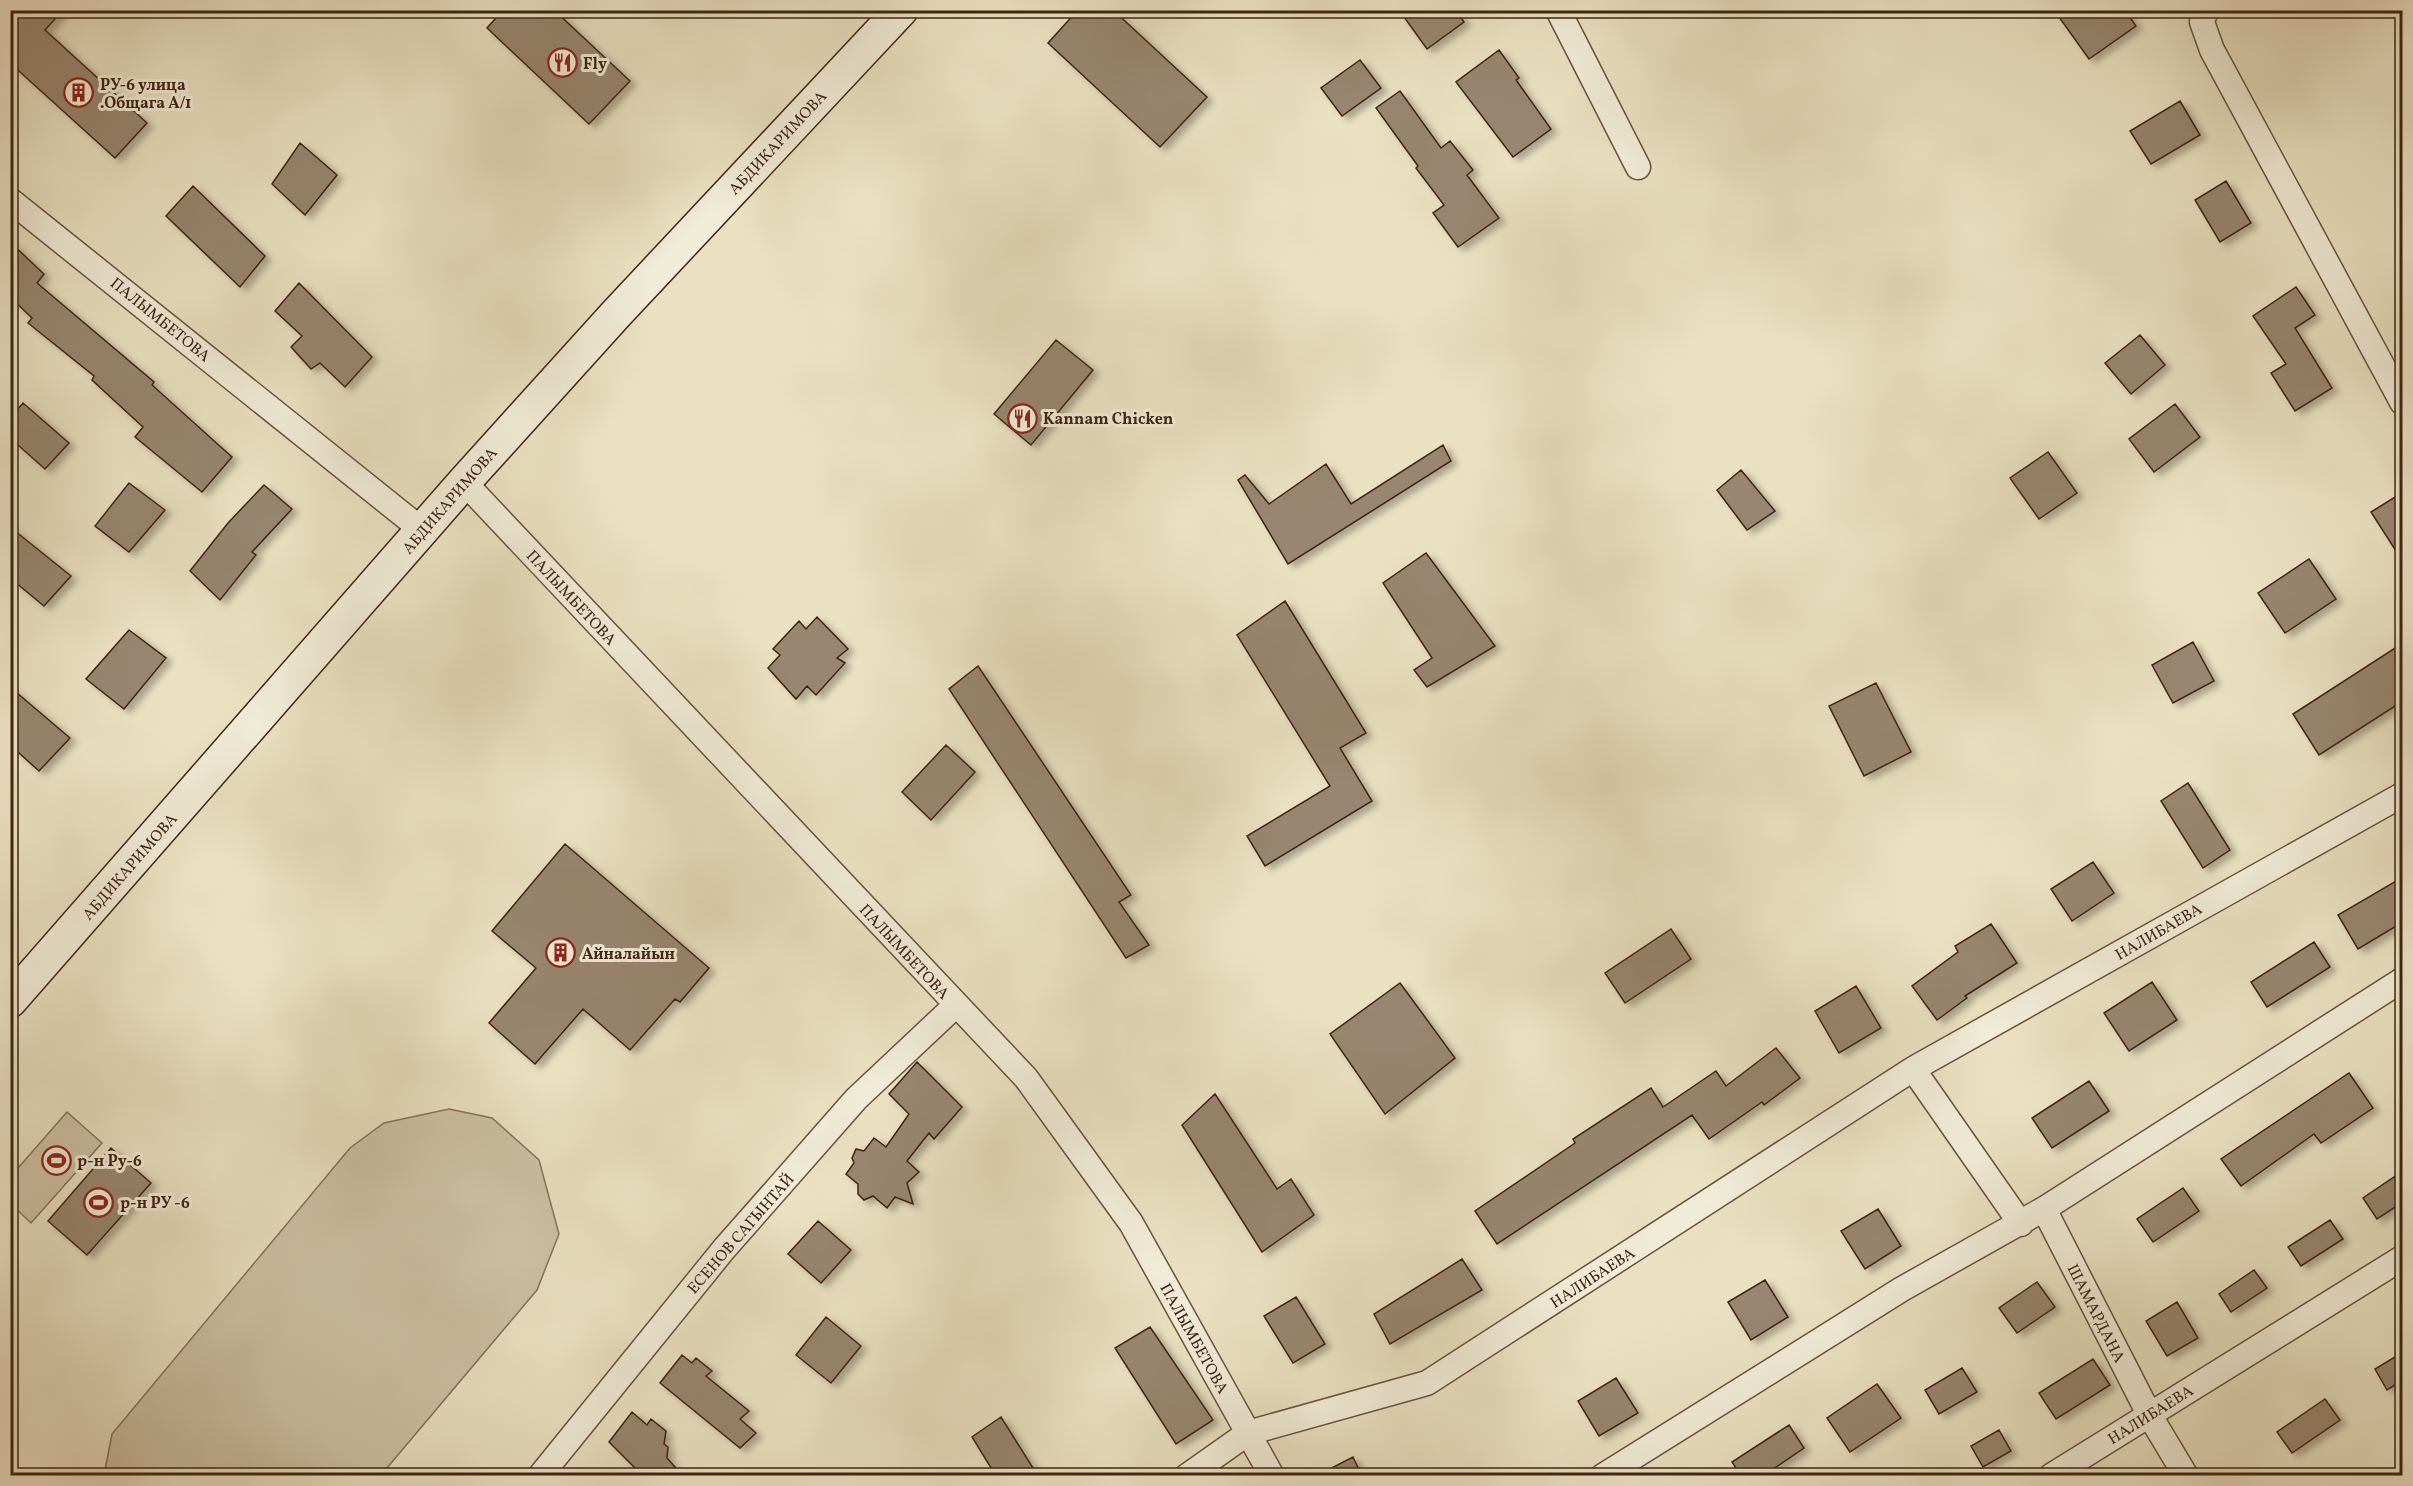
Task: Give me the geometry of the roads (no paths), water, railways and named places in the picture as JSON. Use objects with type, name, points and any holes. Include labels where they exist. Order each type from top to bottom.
[{"type":"main road","name":"АБДИКАРИМОВА","points":[[10,1001],[464,482],[623,306],[901,10]]},
{"type":"street","points":[[1558,10],[1638,167]]},
{"type":"street","points":[[2206,10],[2202,22],[2212,50],[2403,402]]},
{"type":"street","name":"ПАЛЫМБЕТОВА","points":[[10,200],[422,530]]},
{"type":"street","name":"ПАЛЫМБЕТОВА","points":[[464,482],[1026,1078],[1131,1223],[1272,1476]]},
{"type":"street","name":"НАЛИБАЕВА","points":[[1248,1432],[1428,1383],[1913,1069],[2403,795]]},
{"type":"street","points":[[1604,1476],[1902,1289],[2020,1224],[2403,980]]},
{"type":"street","name":"ЕСЕНОВ САГЫНТАЙ","points":[[540,1476],[724,1250],[856,1099],[956,1005]]},
{"type":"street","points":[[1913,1069],[2020,1224]]},
{"type":"street","name":"ШАМАРДАНА","points":[[2044,1209],[2150,1416],[2186,1476]]},
{"type":"street","name":"НАЛИБАЕВА","points":[[2051,1476],[2403,1258]]},
{"type":"street","points":[[1187,1476],[1248,1432]]},
{"type":"place","name":"Fly","points":[[562,63]]},
{"type":"place","name":"РУ-6 улица .Общага А/1","points":[[79,93]]},
{"type":"place","name":"Kannam Chicken","points":[[1022,418]]},
{"type":"place","name":"Айналайын","points":[[561,953]]},
{"type":"place","name":"р-н Ру-6","points":[[56,1160]]},
{"type":"place","name":"р-н РУ -6","points":[[99,1202]]}]
